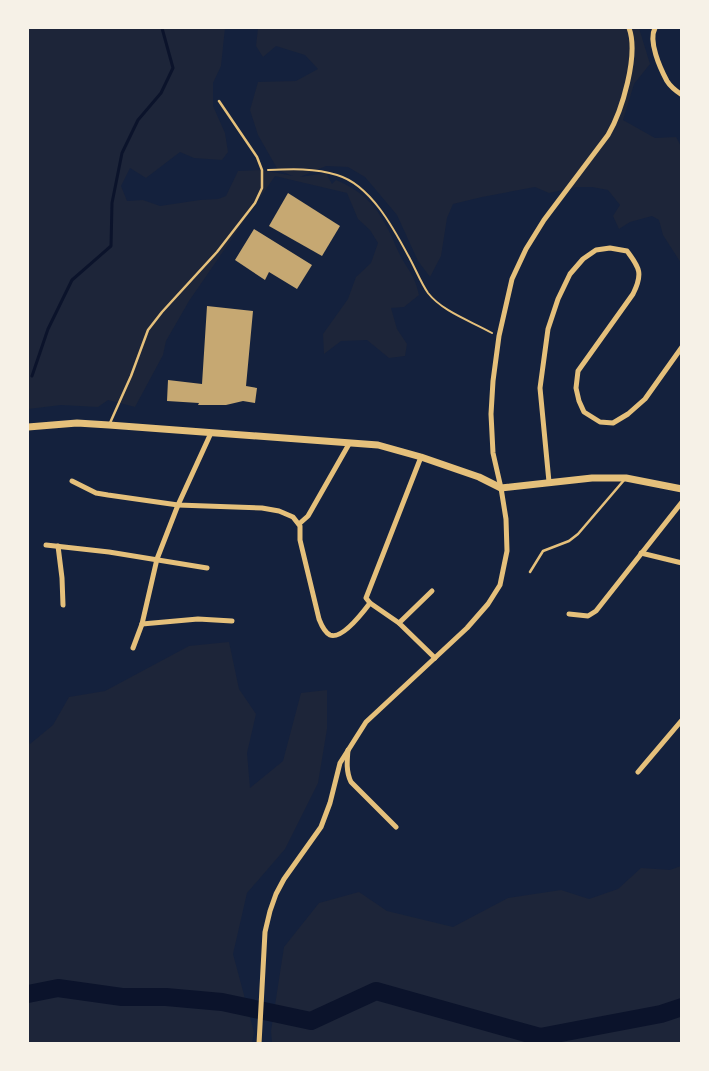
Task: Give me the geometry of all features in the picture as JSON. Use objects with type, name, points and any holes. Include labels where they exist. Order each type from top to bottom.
[{"type":"street","points":[[259,1044],[265,932],[270,911],[284,878],[321,826],[330,803],[340,763],[348,747],[366,722],[467,628],[488,604],[500,585],[508,550],[501,488],[492,454],[491,414],[499,336],[512,279],[526,249],[544,220],[617,121],[633,56],[628,28]]},
{"type":"street","points":[[655,28],[651,41],[668,82],[682,95]]},
{"type":"street","points":[[549,482],[540,388],[548,330],[558,299],[570,274],[583,259],[596,250],[610,248],[627,251],[637,264],[639,282],[633,294],[578,371],[576,388],[584,412],[600,422],[613,423],[628,414],[645,399],[682,347]]},
{"type":"street","points":[[28,426],[77,423],[109,424],[211,434],[378,445],[421,457],[479,477],[501,488],[592,478],[626,478],[682,489]]},
{"type":"street","points":[[133,648],[142,624],[157,559],[178,505],[211,434]]},
{"type":"street","points":[[299,524],[308,516],[348,444]]},
{"type":"street","points":[[421,457],[366,598],[370,603],[399,623],[435,658]]},
{"type":"street","points":[[72,481],[96,493],[178,505],[262,508],[279,511],[293,517],[299,524],[300,540],[319,619],[329,635],[334,636],[341,633],[356,620],[370,603]]},
{"type":"street","points":[[569,614],[588,616],[596,611],[682,502]]},
{"type":"street","points":[[46,545],[157,559],[207,568]]},
{"type":"street","points":[[58,546],[63,605]]},
{"type":"street","points":[[641,553],[682,563]]},
{"type":"street","points":[[399,623],[432,591]]},
{"type":"street","points":[[142,624],[198,619],[232,621]]},
{"type":"street","points":[[638,772],[682,720]]},
{"type":"street","points":[[348,747],[347,766],[351,782],[396,827]]},
{"type":"lane","points":[[109,424],[131,376],[148,330],[217,252],[255,202],[262,188],[262,170],[249,143],[219,101]]},
{"type":"lane","points":[[530,572],[544,551],[569,541],[578,534],[626,478]]},
{"type":"path","points":[[262,170],[297,169],[337,175],[358,185],[382,211],[428,292],[441,306],[499,336]]},
{"type":"shaded area","points":[[28,28],[225,28],[221,66],[213,83],[213,106],[225,133],[228,152],[222,160],[194,158],[180,152],[146,178],[130,168],[121,186],[127,201],[143,200],[160,206],[218,199],[226,196],[238,171],[262,170],[293,176],[278,170],[258,135],[250,110],[258,82],[296,81],[318,69],[305,55],[276,46],[263,57],[256,46],[258,28],[639,28],[650,64],[634,84],[623,120],[655,138],[676,137],[681,146],[681,263],[663,235],[659,220],[652,216],[630,222],[619,229],[613,216],[620,205],[608,190],[577,187],[549,193],[535,187],[453,204],[447,218],[441,256],[430,277],[418,261],[397,215],[365,177],[348,167],[326,166],[300,177],[326,173],[332,184],[336,180],[367,199],[378,212],[388,229],[399,254],[414,279],[419,295],[404,307],[391,308],[397,329],[407,344],[405,356],[389,358],[367,340],[341,341],[324,354],[323,334],[348,299],[356,277],[371,263],[378,243],[370,230],[358,219],[347,193],[275,176],[189,301],[166,341],[163,355],[135,407],[108,400],[98,407],[61,405],[28,409]]},
{"type":"shaded area","points":[[229,642],[239,689],[256,714],[247,753],[250,788],[283,761],[301,693],[327,690],[327,729],[318,783],[285,849],[247,893],[233,954],[254,1032],[252,1043],[28,1043],[28,738],[30,744],[53,725],[69,697],[105,691],[189,646]]},
{"type":"shaded area","points":[[681,866],[681,1043],[272,1043],[271,1031],[284,947],[319,903],[359,892],[387,911],[453,927],[508,898],[561,890],[589,899],[618,889],[641,868],[670,870]]},
{"type":"building","points":[[288,193],[340,226],[322,256],[269,226]]},
{"type":"building","points":[[254,229],[312,265],[297,289],[269,272],[265,280],[235,260]]},
{"type":"building","points":[[207,306],[253,311],[246,386],[257,388],[255,403],[243,401],[226,405],[198,405],[199,403],[167,401],[168,380],[202,384]]},
{"type":"waterway","points":[[32,376],[48,329],[72,280],[111,246],[112,203],[122,153],[138,120],[161,93],[173,68],[162,28]]},
{"type":"waterway","points":[[28,994],[58,988],[122,997],[166,997],[222,1002],[311,1021],[376,991],[540,1037],[661,1014],[682,1007]]}]
